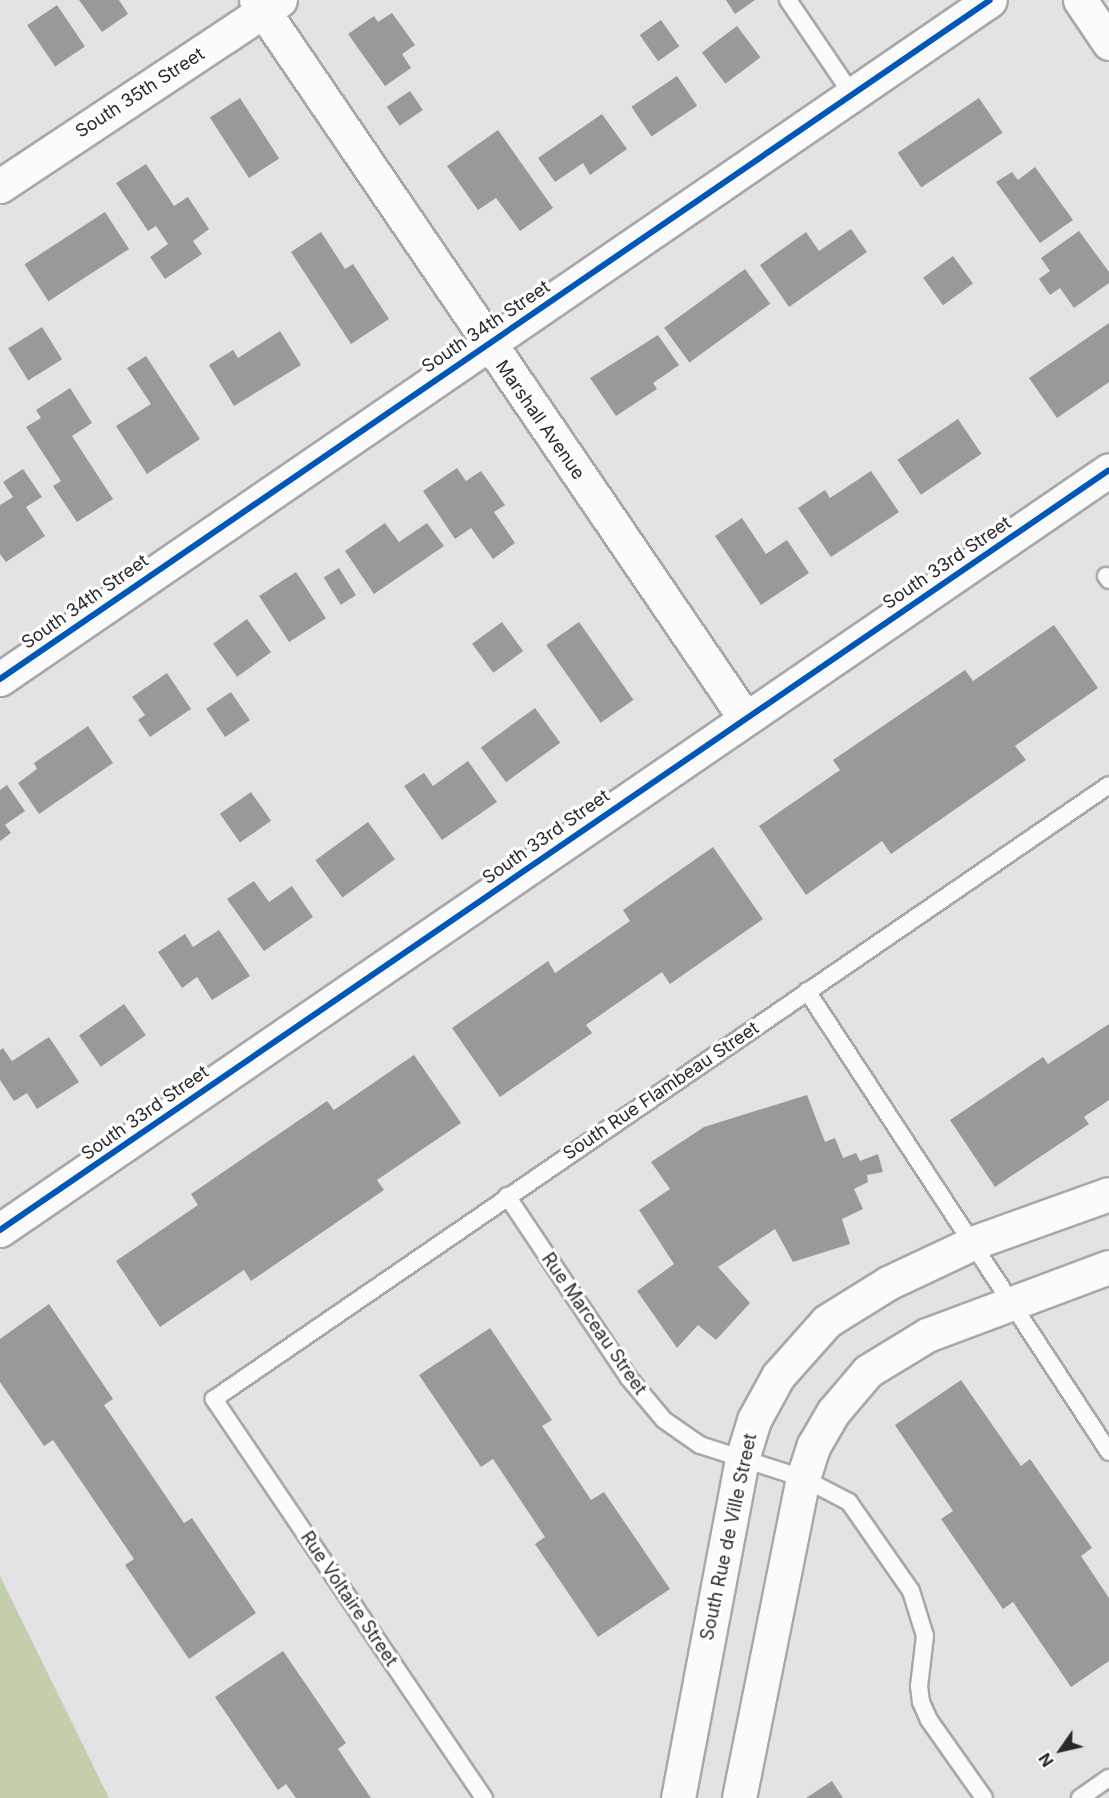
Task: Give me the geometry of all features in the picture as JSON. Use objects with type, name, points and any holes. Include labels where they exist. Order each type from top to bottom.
[{"type":"street","name":"South 34th Street","points":[[0,680],[990,0]]},
{"type":"street","points":[[1080,0],[1109,43]]},
{"type":"street","name":"South 35th Street","points":[[0,186],[267,4]]},
{"type":"street","name":"Marshall Avenue","points":[[267,4],[488,344],[745,718]]},
{"type":"street","name":"South 33rd Street","points":[[0,1230],[1109,470]]},
{"type":"street","name":"South Rue de Ville Street","points":[[678,1798],[742,1459],[754,1420],[778,1376],[827,1321],[888,1283],[975,1242],[1109,1194]]},
{"type":"street","points":[[739,1798],[803,1478],[814,1445],[834,1411],[868,1371],[927,1335],[1010,1302],[1109,1267]]},
{"type":"lane","points":[[788,0],[852,94]]},
{"type":"lane","name":"South Rue Flambeau Street","points":[[214,1399],[1109,785]]},
{"type":"lane","points":[[807,991],[975,1242],[1010,1302],[1109,1452]]},
{"type":"lane","name":"Rue Marceau Street","points":[[507,1196],[628,1377],[664,1420],[700,1445],[803,1478],[849,1502],[911,1591],[925,1636],[919,1686],[921,1702],[929,1720],[984,1798]]},
{"type":"lane","name":"Rue Voltaire Street","points":[[214,1399],[484,1798]]},
{"type":"lane","points":[[1080,1798],[1109,1778]]},
{"type":"green space","points":[[0,1576],[109,1798],[0,1798]]},
{"type":"building","points":[[79,0],[119,0],[128,14],[102,32]]},
{"type":"building","points":[[726,0],[755,0],[735,14]]},
{"type":"building","points":[[57,5],[85,46],[55,67],[27,25]]},
{"type":"building","points":[[392,13],[415,45],[402,54],[411,68],[385,86],[348,34],[374,16],[378,22]]},
{"type":"building","points":[[661,20],[679,46],[658,61],[640,35]]},
{"type":"building","points":[[737,26],[760,57],[725,84],[702,52]]},
{"type":"building","points":[[677,76],[697,106],[652,137],[631,107]]},
{"type":"building","points":[[410,91],[423,110],[400,126],[387,107]]},
{"type":"building","points":[[240,98],[279,158],[249,178],[210,118]]},
{"type":"building","points":[[979,98],[1002,133],[921,188],[898,153]]},
{"type":"building","points":[[602,114],[627,149],[590,175],[583,163],[555,182],[538,158]]},
{"type":"building","points":[[498,130],[553,208],[520,231],[496,198],[478,210],[447,166]]},
{"type":"building","points":[[146,164],[174,206],[188,197],[209,229],[193,241],[202,254],[165,279],[150,257],[168,244],[156,226],[148,231],[116,183]]},
{"type":"building","points":[[1035,167],[1073,220],[1040,243],[996,182],[1012,172],[1018,180]]},
{"type":"building","points":[[105,212],[129,249],[48,301],[24,264]]},
{"type":"building","points":[[851,229],[867,252],[789,307],[760,265],[806,232],[819,251]]},
{"type":"building","points":[[1079,231],[1109,272],[1109,283],[1074,308],[1060,288],[1050,295],[1039,279],[1050,271],[1041,258]]},
{"type":"building","points":[[321,232],[345,269],[353,264],[389,319],[351,344],[291,252]]},
{"type":"building","points":[[953,256],[973,284],[943,305],[923,278]]},
{"type":"building","points":[[745,269],[770,304],[689,363],[664,328]]},
{"type":"building","points":[[1109,323],[1109,382],[1057,418],[1029,378]]},
{"type":"building","points":[[42,327],[62,359],[28,380],[8,348]]},
{"type":"building","points":[[280,331],[301,365],[234,406],[209,365],[233,350],[238,358]]},
{"type":"building","points":[[658,335],[679,365],[653,383],[657,389],[616,416],[590,378]]},
{"type":"building","points":[[146,356],[200,439],[147,474],[116,426],[151,404],[127,368]]},
{"type":"building","points":[[70,388],[92,423],[72,436],[113,499],[77,522],[53,486],[61,481],[26,427],[41,418],[36,410]]},
{"type":"building","points":[[958,419],[981,454],[921,495],[897,460]]},
{"type":"building","points":[[457,468],[466,481],[481,471],[505,505],[494,512],[515,543],[493,559],[471,528],[455,539],[423,491]]},
{"type":"building","points":[[23,469],[42,497],[26,507],[45,536],[6,562],[0,554],[0,505],[13,497],[3,482]]},
{"type":"building","points":[[871,471],[899,512],[831,557],[798,508],[825,490],[830,498]]},
{"type":"building","points":[[742,518],[766,554],[787,540],[809,573],[761,605],[715,536]]},
{"type":"building","points":[[385,523],[399,542],[427,523],[444,546],[374,594],[345,551]]},
{"type":"building","points":[[339,568],[356,595],[341,605],[324,578]]},
{"type":"building","points":[[296,572],[326,618],[289,642],[259,596]]},
{"type":"building","points":[[247,619],[271,652],[237,677],[213,644]]},
{"type":"building","points":[[502,622],[523,651],[493,673],[472,644]]},
{"type":"building","points":[[579,622],[633,700],[601,723],[546,645]]},
{"type":"building","points":[[1054,625],[1098,688],[1015,746],[1026,760],[891,854],[882,841],[806,895],[759,826],[840,770],[833,760],[965,670],[973,681]]},
{"type":"building","points":[[167,673],[191,709],[150,737],[138,720],[145,715],[132,697]]},
{"type":"building","points":[[231,692],[250,720],[225,737],[206,709]]},
{"type":"building","points":[[535,708],[560,743],[506,782],[481,747]]},
{"type":"building","points":[[88,726],[113,763],[39,814],[18,783],[37,769],[34,763]]},
{"type":"building","points":[[468,761],[497,802],[442,840],[404,786],[424,773],[433,786]]},
{"type":"building","points":[[7,785],[25,811],[5,825],[11,833],[0,841],[0,790]]},
{"type":"building","points":[[251,792],[271,821],[240,842],[220,814]]},
{"type":"building","points":[[368,822],[395,859],[342,897],[315,860]]},
{"type":"building","points":[[713,847],[763,919],[670,984],[662,972],[586,1025],[592,1033],[500,1097],[452,1028],[548,961],[555,973],[630,921],[623,910]]},
{"type":"building","points":[[254,881],[269,902],[292,886],[313,917],[264,951],[227,899]]},
{"type":"building","points":[[219,930],[250,976],[212,1000],[197,977],[182,988],[158,952],[185,934],[193,947]]},
{"type":"building","points":[[124,1004],[146,1035],[101,1067],[79,1036]]},
{"type":"building","points":[[1109,1024],[1109,1100],[1084,1117],[1089,1124],[995,1187],[950,1120],[1043,1057],[1048,1064]]},
{"type":"building","points":[[49,1037],[79,1082],[37,1109],[27,1093],[14,1101],[0,1080],[0,1050],[3,1048],[12,1061]]},
{"type":"building","points":[[414,1055],[461,1123],[377,1180],[384,1190],[251,1281],[244,1270],[160,1327],[116,1261],[198,1205],[191,1194],[327,1101],[334,1110]]},
{"type":"building","points":[[807,1095],[825,1142],[835,1138],[843,1158],[856,1153],[860,1161],[878,1154],[883,1172],[867,1175],[868,1182],[854,1189],[863,1209],[842,1219],[850,1244],[793,1262],[775,1229],[718,1267],[750,1303],[716,1340],[698,1325],[677,1348],[637,1291],[674,1264],[639,1210],[670,1189],[651,1162],[704,1127]]},
{"type":"building","points":[[49,1304],[113,1399],[104,1405],[184,1523],[192,1518],[256,1613],[189,1659],[125,1565],[134,1559],[53,1440],[44,1446],[0,1382],[0,1339]]},
{"type":"building","points":[[490,1328],[552,1420],[542,1426],[591,1500],[604,1492],[670,1589],[598,1637],[535,1544],[545,1537],[493,1459],[481,1467],[419,1375]]},
{"type":"building","points":[[961,1380],[1021,1466],[1030,1459],[1092,1548],[1081,1556],[1109,1598],[1109,1661],[1071,1687],[1013,1602],[1003,1609],[941,1519],[953,1511],[895,1425]]},
{"type":"building","points":[[283,1651],[346,1743],[338,1749],[371,1798],[296,1798],[286,1784],[278,1790],[215,1697]]},
{"type":"building","points":[[832,1781],[843,1798],[806,1798]]},
{"type":"cycle path","points":[[0,679],[990,0]]},
{"type":"cycle path","points":[[0,1230],[1109,470]]}]
